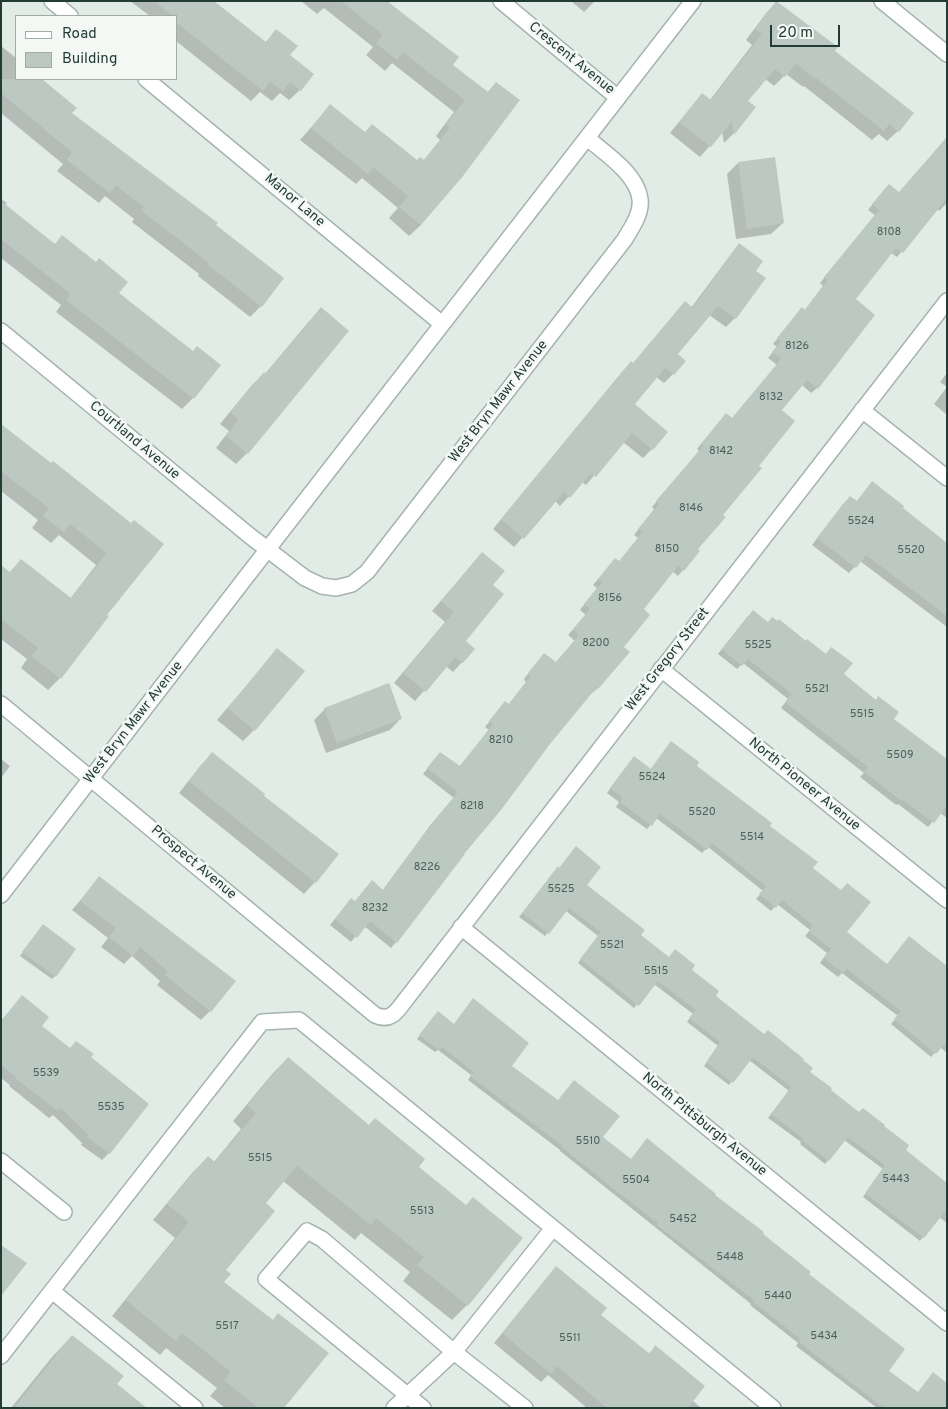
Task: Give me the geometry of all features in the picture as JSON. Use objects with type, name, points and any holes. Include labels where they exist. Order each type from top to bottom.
[{"type":"street","points":[[52,1],[69,15]]},
{"type":"street","name":"Crescent Avenue","points":[[501,1],[618,98]]},
{"type":"street","name":"West Bryn Mawr Avenue","points":[[1,895],[693,1]]},
{"type":"street","points":[[882,1],[947,54]]},
{"type":"street","name":"Manor Lane","points":[[147,80],[442,324]]},
{"type":"street","name":"West Bryn Mawr Avenue","points":[[267,550],[305,578],[322,586],[336,588],[352,584],[367,572],[625,239],[637,217],[640,199],[633,179],[587,138]]},
{"type":"street","name":"West Gregory Street","points":[[386,1018],[394,1014],[404,1002],[947,300]]},
{"type":"street","name":"Courtland Avenue","points":[[1,331],[267,550]]},
{"type":"street","points":[[862,410],[947,478]]},
{"type":"street","name":"North Pioneer Avenue","points":[[661,669],[947,900]]},
{"type":"street","name":"Prospect Avenue","points":[[1,704],[375,1015],[386,1018]]},
{"type":"street","name":"North Pittsburgh Avenue","points":[[461,927],[947,1323]]},
{"type":"street","points":[[1,1356],[262,1022],[300,1020],[773,1408]]},
{"type":"street","points":[[1,1161],[64,1212]]},
{"type":"street","points":[[394,1408],[454,1352],[554,1228]]},
{"type":"street","points":[[423,1408],[266,1279],[307,1231],[322,1239],[454,1352],[525,1408]]},
{"type":"street","points":[[52,1292],[195,1408]]},
{"type":"building","points":[[154,1],[214,1],[266,42],[276,29],[298,46],[290,55],[314,74],[301,91],[290,82],[283,91],[270,81],[263,91],[178,24],[178,15],[172,15]]},
{"type":"building","points":[[341,1],[387,1],[459,57],[453,65],[488,92],[496,82],[520,100],[463,176],[421,225],[399,207],[408,196],[373,167],[368,174],[311,128],[330,104],[365,132],[372,124],[417,160],[420,157],[424,160],[450,128],[446,124],[465,100],[403,52],[397,60],[376,43],[383,35]]},
{"type":"building","points":[[776,1],[838,47],[835,51],[914,113],[899,132],[889,124],[884,131],[796,63],[785,77],[775,69],[748,101],[756,107],[734,135],[732,121],[711,147],[679,122],[702,93],[711,100],[762,34],[755,29]]},
{"type":"building","points":[[1,79],[43,80],[77,108],[72,113],[218,223],[216,225],[284,278],[262,307],[142,211],[144,207],[116,185],[110,193],[67,160],[72,152],[1,93]]},
{"type":"building","points":[[947,137],[947,198],[903,253],[896,248],[856,299],[875,315],[818,389],[807,380],[782,410],[795,421],[759,466],[762,468],[723,515],[726,517],[698,549],[700,551],[684,571],[678,566],[644,609],[650,615],[624,647],[630,652],[598,689],[597,687],[550,744],[397,943],[370,921],[357,938],[335,919],[351,898],[355,901],[372,880],[383,890],[458,792],[427,768],[440,752],[460,766],[493,724],[489,721],[505,701],[509,704],[531,676],[528,673],[544,653],[556,662],[579,635],[573,629],[590,609],[584,604],[602,582],[598,579],[615,558],[619,561],[643,532],[638,529],[659,504],[656,501],[704,445],[701,444],[726,413],[732,418],[781,359],[772,352],[781,341],[777,338],[802,307],[805,310],[828,280],[824,277],[879,210],[872,204],[889,184],[899,192]]},
{"type":"building","points":[[775,157],[784,223],[747,229],[738,162]]},
{"type":"building","points":[[1,201],[55,244],[62,235],[96,262],[99,258],[128,282],[119,293],[193,351],[197,346],[221,365],[194,399],[66,300],[71,294],[1,239]]},
{"type":"building","points":[[739,243],[763,261],[756,271],[766,278],[736,319],[718,306],[678,354],[686,361],[674,375],[665,368],[635,404],[668,432],[653,450],[632,433],[596,477],[591,473],[570,498],[564,492],[524,539],[501,519],[631,361],[633,363],[685,301],[693,308]]},
{"type":"building","points":[[321,307],[349,331],[248,454],[226,436],[239,419],[230,412],[264,372],[266,374]]},
{"type":"building","points":[[1,424],[51,463],[53,461],[131,523],[134,520],[164,544],[107,615],[109,616],[61,679],[31,656],[38,648],[1,619],[1,565],[10,572],[21,559],[71,598],[107,553],[70,524],[64,532],[43,516],[49,508],[1,471]]},
{"type":"building","points":[[872,481],[947,543],[947,616],[866,555],[856,568],[817,538],[850,496],[857,501]]},
{"type":"building","points":[[482,552],[505,571],[493,585],[504,594],[466,641],[475,649],[463,663],[455,657],[426,692],[403,673],[454,612],[441,601]]},
{"type":"building","points":[[753,610],[768,622],[772,617],[778,621],[779,619],[806,641],[807,639],[826,654],[831,647],[853,663],[844,674],[876,700],[878,696],[899,712],[894,719],[947,759],[947,806],[934,823],[864,772],[868,767],[785,702],[792,694],[748,659],[742,666],[722,649]]},
{"type":"building","points":[[277,648],[305,671],[255,731],[228,708]]},
{"type":"building","points":[[389,683],[402,719],[337,743],[324,708]]},
{"type":"building","points":[[671,741],[699,762],[697,766],[772,823],[770,826],[818,862],[813,868],[841,890],[847,883],[871,902],[847,932],[887,964],[909,936],[947,966],[947,1041],[936,1054],[894,1019],[901,1011],[847,969],[843,973],[824,958],[831,949],[809,931],[813,925],[782,900],[776,908],[759,894],[766,886],[712,843],[707,850],[660,814],[652,826],[620,802],[623,798],[610,788],[634,756],[651,769]]},
{"type":"building","points":[[212,752],[265,794],[264,796],[339,854],[316,883],[189,781]]},
{"type":"building","points":[[576,846],[601,867],[587,885],[645,930],[641,935],[669,957],[675,949],[695,965],[692,970],[719,991],[716,996],[764,1034],[768,1030],[804,1059],[813,1068],[810,1072],[832,1088],[831,1090],[859,1112],[863,1108],[885,1125],[909,1145],[906,1150],[947,1183],[947,1209],[924,1238],[865,1193],[885,1165],[848,1137],[829,1161],[802,1140],[803,1138],[771,1114],[791,1087],[753,1057],[733,1083],[707,1063],[720,1042],[689,1018],[696,1010],[658,981],[639,1006],[580,959],[601,932],[569,908],[549,934],[522,913]]},
{"type":"building","points":[[99,876],[236,981],[211,1012],[165,975],[168,971],[140,947],[133,956],[109,937],[116,928],[80,901]]},
{"type":"building","points":[[43,924],[76,949],[56,977],[22,952]]},
{"type":"building","points":[[22,995],[49,1017],[42,1026],[70,1048],[76,1041],[94,1054],[91,1057],[149,1104],[110,1154],[87,1137],[89,1135],[61,1108],[58,1111],[1,1065],[1,1021]]},
{"type":"building","points":[[473,998],[529,1043],[512,1066],[558,1100],[574,1080],[620,1116],[603,1137],[631,1159],[647,1138],[715,1195],[764,1232],[763,1234],[811,1272],[809,1274],[905,1349],[889,1371],[918,1392],[933,1372],[947,1383],[947,1408],[884,1408],[799,1342],[801,1339],[657,1225],[658,1223],[563,1146],[470,1076],[474,1072],[442,1047],[439,1050],[419,1035],[438,1011],[454,1024]]},
{"type":"building","points":[[288,1057],[369,1125],[375,1118],[425,1159],[419,1167],[466,1205],[473,1197],[523,1238],[468,1306],[417,1265],[424,1257],[376,1218],[371,1225],[297,1166],[266,1203],[275,1211],[226,1270],[231,1274],[224,1282],[273,1320],[278,1313],[329,1353],[284,1408],[259,1408],[224,1380],[231,1372],[182,1333],[176,1341],[126,1300],[189,1222],[167,1204],[208,1156],[215,1162],[256,1113],[247,1105]]},
{"type":"building","points":[[1,1245],[27,1263],[1,1296]]},
{"type":"building","points":[[556,1266],[607,1308],[601,1315],[650,1354],[655,1345],[705,1386],[688,1408],[607,1408],[557,1366],[551,1374],[502,1333]]},
{"type":"building","points":[[72,1335],[124,1376],[117,1384],[147,1408],[14,1408]]}]
